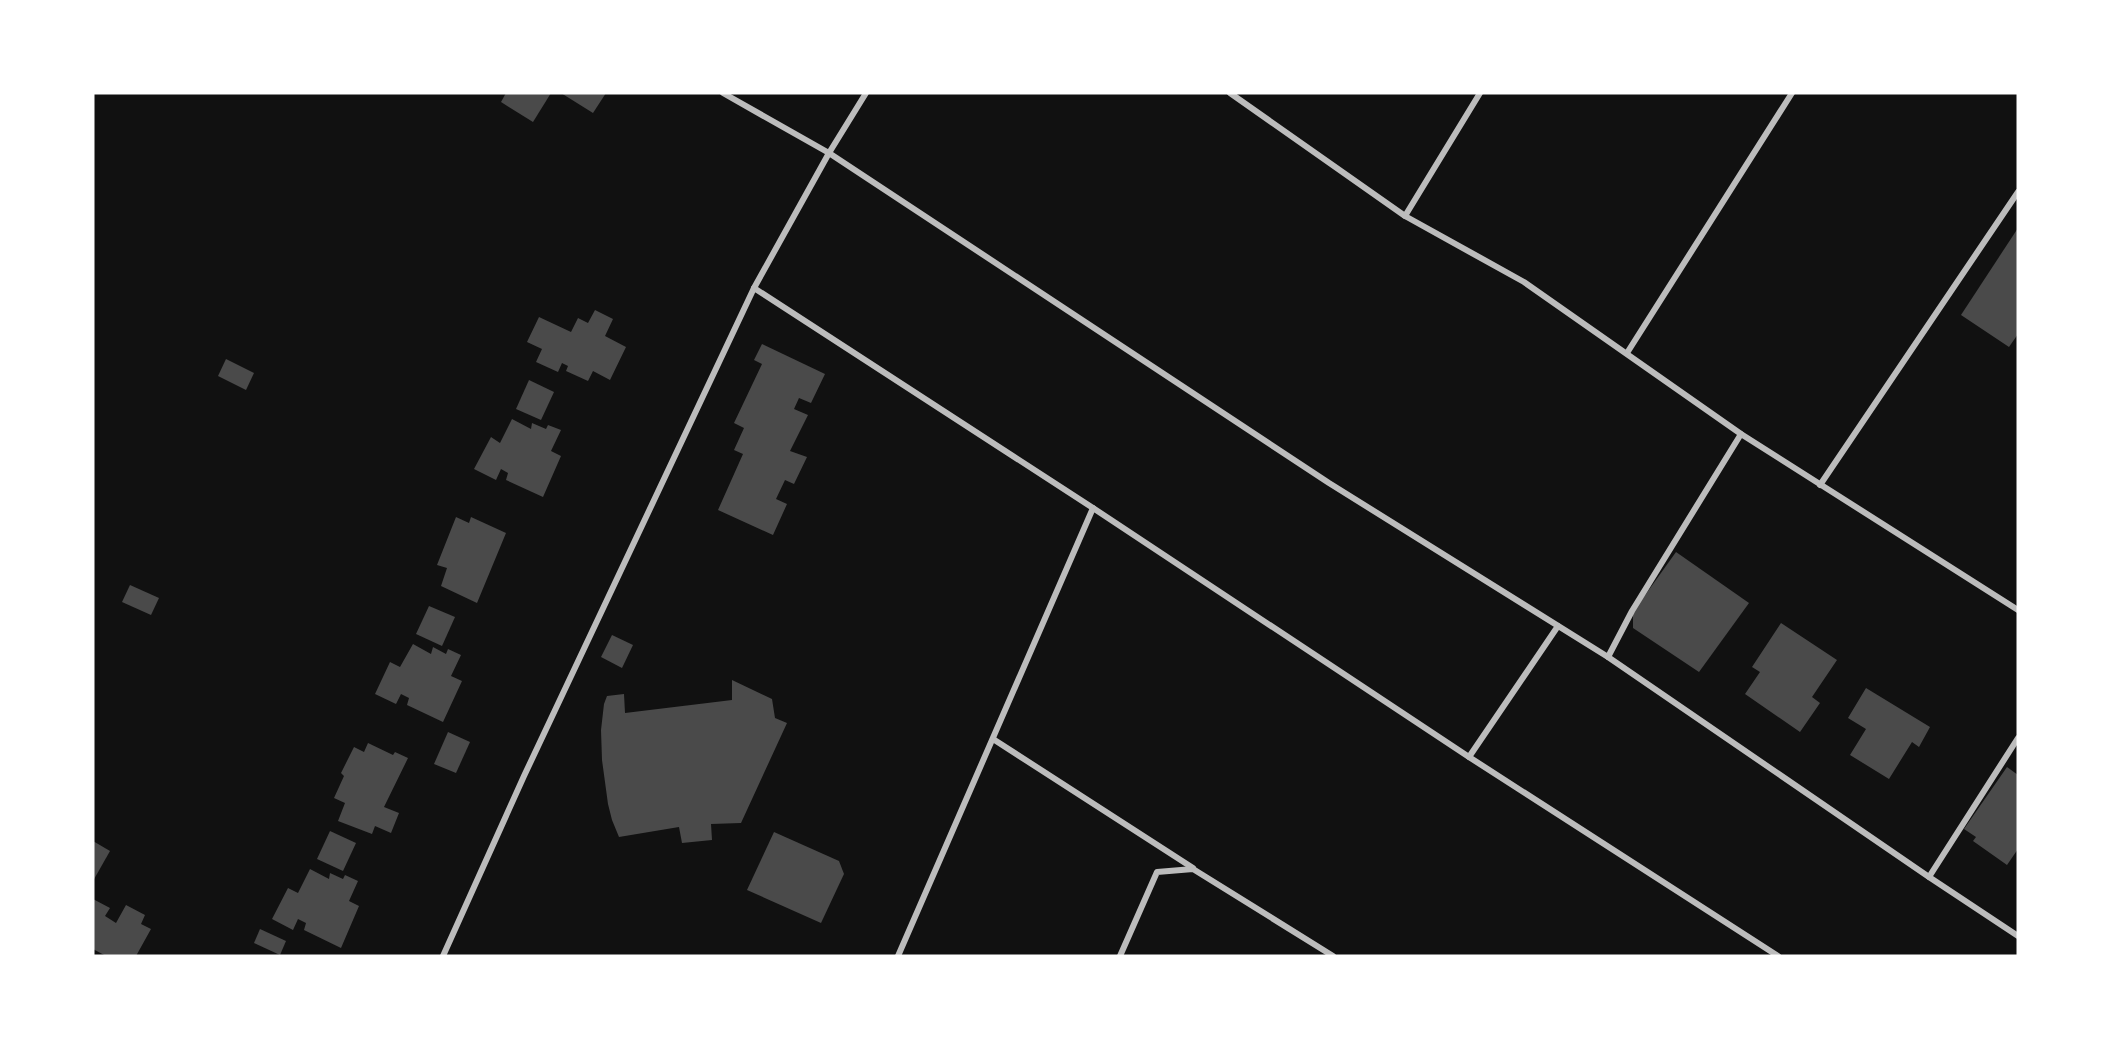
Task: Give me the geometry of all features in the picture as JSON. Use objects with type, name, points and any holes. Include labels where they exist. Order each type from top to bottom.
[{"type":"street","points":[[723,93],[829,153],[1329,483],[1608,657],[2018,936]]},
{"type":"street","points":[[443,956],[524,776],[754,288],[829,153],[866,93]]},
{"type":"street","points":[[1230,93],[1405,216],[1524,282],[1741,434],[2018,609]]},
{"type":"street","points":[[1405,216],[1480,93]]},
{"type":"street","points":[[1627,353],[1792,93]]},
{"type":"street","points":[[1820,485],[2018,192]]},
{"type":"street","points":[[754,288],[1093,508],[1469,757],[1778,956]]},
{"type":"street","points":[[1608,657],[1632,612],[1741,434]]},
{"type":"street","points":[[898,956],[1093,508]]},
{"type":"street","points":[[1469,757],[1558,626]]},
{"type":"street","points":[[1929,877],[2018,738]]},
{"type":"street","points":[[993,739],[1333,956]]},
{"type":"street","points":[[1120,956],[1157,872],[1193,868]]},
{"type":"building","points":[[506,93],[551,93],[533,122],[501,102]]},
{"type":"building","points":[[561,93],[606,93],[593,113]]},
{"type":"building","points":[[2018,228],[2018,334],[2009,347],[1961,315]]},
{"type":"building","points":[[595,310],[613,319],[605,336],[626,347],[610,380],[593,371],[588,381],[566,371],[568,366],[562,363],[558,372],[536,362],[542,349],[527,342],[539,317],[571,332],[578,318],[588,323]]},
{"type":"building","points":[[762,344],[825,374],[811,403],[799,398],[794,409],[808,415],[790,451],[807,457],[794,484],[785,480],[776,499],[787,504],[773,535],[718,510],[743,454],[734,450],[744,428],[734,423],[762,364],[754,360]]},
{"type":"building","points":[[226,359],[254,373],[246,390],[218,376]]},
{"type":"building","points":[[529,380],[554,392],[541,420],[516,409]]},
{"type":"building","points":[[512,419],[531,429],[532,423],[546,429],[548,425],[561,430],[551,451],[561,456],[543,497],[506,480],[508,473],[501,469],[496,480],[474,469],[491,437],[500,443]]},
{"type":"building","points":[[456,517],[469,523],[471,517],[506,533],[477,603],[441,586],[447,568],[437,565]]},
{"type":"building","points":[[1676,552],[1749,603],[1699,672],[1633,628],[1633,612]]},
{"type":"building","points":[[130,585],[159,598],[151,615],[122,602]]},
{"type":"building","points":[[429,606],[455,617],[442,646],[416,634]]},
{"type":"building","points":[[1781,623],[1837,660],[1812,697],[1820,703],[1800,732],[1745,694],[1760,672],[1752,667]]},
{"type":"building","points":[[612,635],[633,645],[622,668],[601,657]]},
{"type":"building","points":[[413,644],[431,654],[433,647],[446,654],[448,649],[461,655],[451,676],[462,681],[443,722],[407,705],[409,698],[401,694],[396,704],[375,694],[390,662],[400,667]]},
{"type":"building","points":[[732,680],[772,699],[775,718],[787,723],[741,823],[711,824],[712,840],[682,843],[679,827],[619,837],[608,804],[602,760],[601,730],[607,696],[624,694],[625,713],[732,700]]},
{"type":"building","points":[[1866,688],[1930,727],[1919,747],[1912,742],[1889,779],[1850,755],[1866,729],[1848,718]]},
{"type":"building","points":[[448,732],[470,742],[456,773],[434,764]]},
{"type":"building","points":[[368,743],[393,755],[395,752],[408,758],[384,807],[399,813],[391,833],[375,826],[372,834],[338,821],[345,803],[334,798],[344,776],[341,773],[354,747],[364,752]]},
{"type":"building","points":[[2007,767],[2018,775],[2018,849],[2007,865],[1973,841],[1976,837],[1964,829]]},
{"type":"building","points":[[330,831],[356,843],[343,871],[317,859]]},
{"type":"building","points":[[774,832],[839,861],[844,874],[821,923],[747,890]]},
{"type":"building","points":[[93,841],[110,851],[93,881]]},
{"type":"building","points":[[310,869],[329,879],[330,873],[343,879],[345,875],[358,881],[349,901],[359,906],[341,948],[304,930],[306,923],[298,919],[293,930],[272,919],[288,888],[298,893]]},
{"type":"building","points":[[93,899],[110,908],[105,916],[116,923],[126,905],[145,915],[141,924],[151,929],[136,956],[106,956],[93,949]]},
{"type":"building","points":[[260,929],[286,941],[280,955],[254,943]]}]
